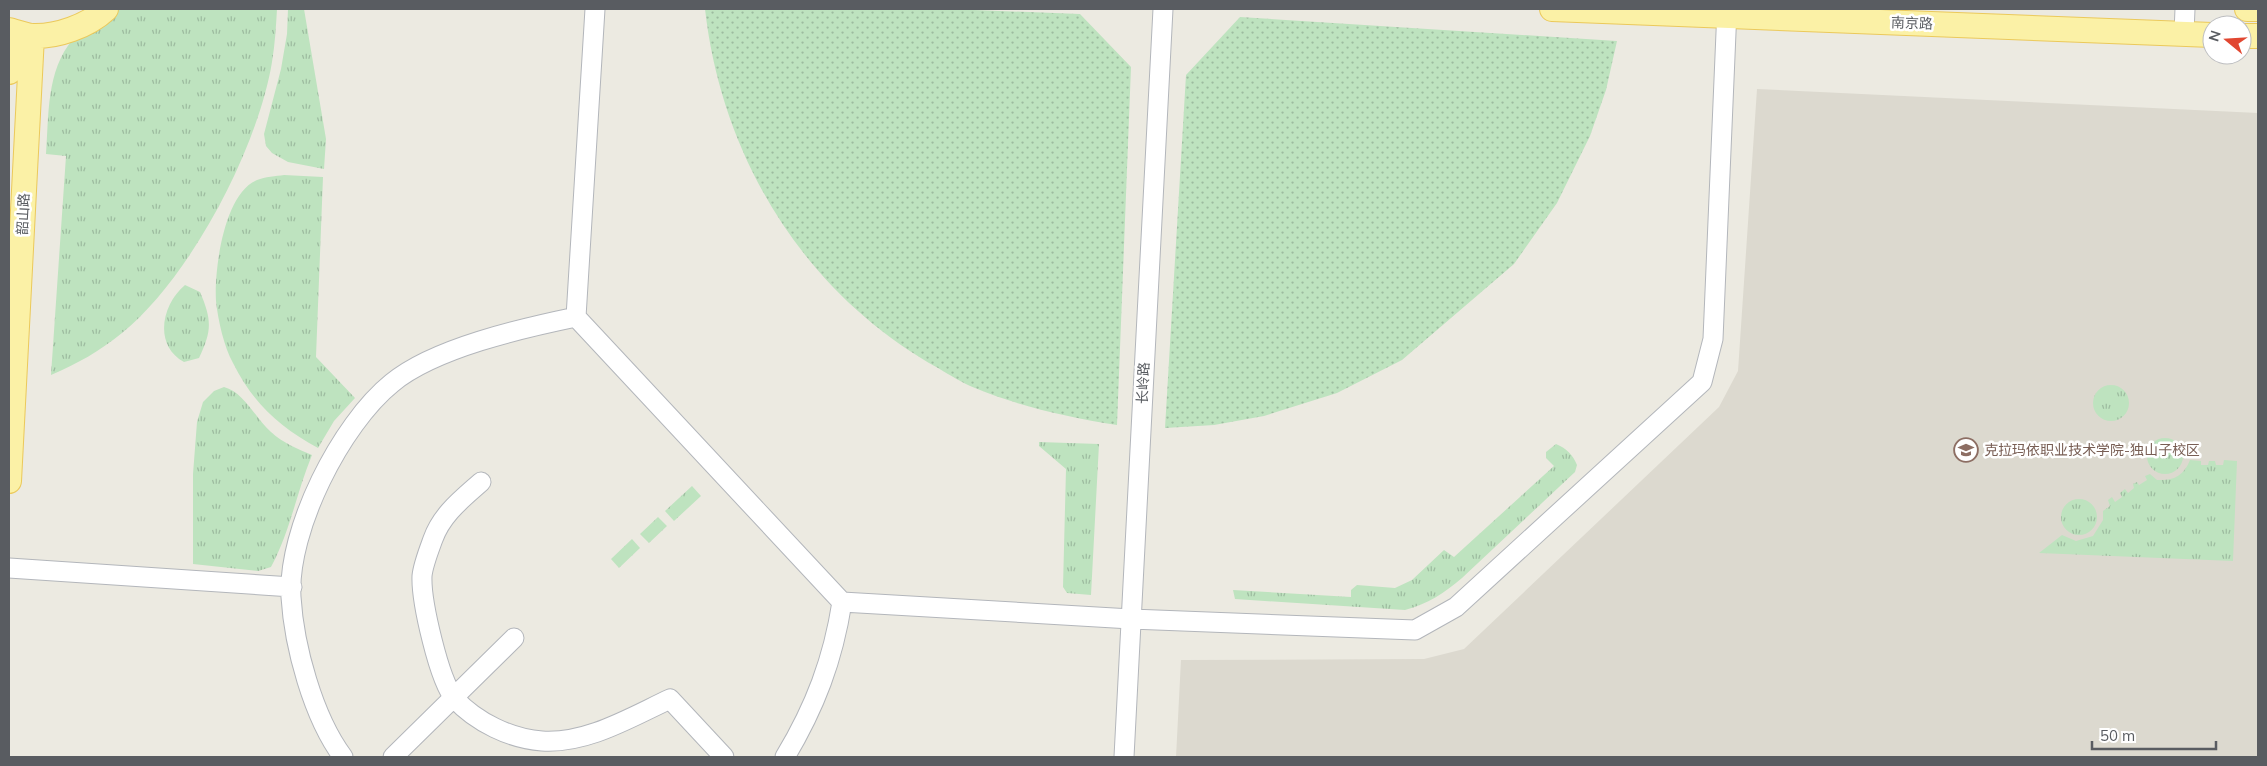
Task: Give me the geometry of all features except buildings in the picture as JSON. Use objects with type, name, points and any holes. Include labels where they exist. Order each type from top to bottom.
[{"type":"main road","points":[[9,72],[17,32],[64,32],[96,17],[106,9]]},
{"type":"main road","name":"南京路","points":[[1552,9],[1727,12],[2202,35]]},
{"type":"main road","points":[[2247,9],[2258,9]]},
{"type":"main road","name":"韶山路","points":[[9,481],[17,32]]},
{"type":"street","points":[[595,9],[576,317],[842,602],[1131,619],[1415,630],[1456,607],[1702,382],[1713,338],[1727,12]]},
{"type":"street","name":"长岭路","points":[[1124,757],[1162,9]]},
{"type":"street","points":[[2184,34],[2185,9]]},
{"type":"street","points":[[343,757],[320,714],[307,677],[296,628],[292,587],[296,554],[307,515],[324,472],[364,410],[400,378],[428,362],[460,349],[522,328],[576,317]]},
{"type":"street","points":[[481,482],[446,514],[433,538],[422,574],[423,608],[439,662],[454,698],[479,720],[517,736],[543,741],[577,739],[619,723],[670,699],[724,757]]},
{"type":"street","points":[[9,568],[292,587]]},
{"type":"street","points":[[785,757],[804,725],[825,676],[836,639],[842,602]]},
{"type":"street","points":[[393,757],[514,638]]},
{"type":"shaded area","name":"克拉玛依职业技术学院-独山子校区","points":[[1757,89],[2258,113],[2258,757],[1176,757],[1181,660],[1424,659],[1464,649],[1719,407],[1738,371]]},
{"type":"green space","points":[[117,9],[277,9],[272,62],[264,96],[252,133],[236,171],[196,246],[172,280],[147,309],[122,333],[88,357],[51,375],[66,156],[46,154],[50,94],[58,65],[73,39]]},
{"type":"green space","points":[[288,9],[304,9],[326,139],[324,169],[288,162],[272,153],[266,146],[264,134],[281,69],[287,34]]},
{"type":"green space","points":[[705,9],[949,9],[1080,14],[1131,67],[1117,425],[1027,406],[970,386],[890,337],[848,302],[810,261],[778,217],[751,169],[730,118],[714,64]]},
{"type":"green space","points":[[1240,17],[1617,41],[1606,90],[1590,136],[1557,203],[1514,264],[1402,360],[1337,393],[1264,416],[1214,425],[1165,428],[1186,75]]},
{"type":"green space","points":[[284,175],[323,177],[316,357],[355,398],[334,421],[318,448],[291,431],[268,413],[249,390],[230,357],[224,341],[216,301],[219,253],[223,234],[236,200],[246,188],[257,180]]},
{"type":"green space","points":[[185,285],[200,292],[207,310],[209,325],[199,358],[184,362],[174,355],[168,345],[164,324],[166,313],[171,303]]},
{"type":"green space","points":[[2111,385],[2118,386],[2124,390],[2128,396],[2128,410],[2124,416],[2118,420],[2111,421],[2104,420],[2098,416],[2094,410],[2093,403],[2094,396],[2098,390],[2104,386]]},
{"type":"green space","points":[[224,387],[238,394],[265,427],[276,436],[312,455],[278,554],[271,567],[258,571],[193,564],[193,474],[197,422],[203,402],[214,391]]},
{"type":"green space","points":[[2165,438],[2172,439],[2178,443],[2182,449],[2182,463],[2178,469],[2172,473],[2165,474],[2158,473],[2152,469],[2148,463],[2147,456],[2148,449],[2152,443],[2158,439]]},
{"type":"green space","points":[[1039,442],[1099,444],[1091,595],[1067,593],[1063,587],[1066,469],[1039,446]]},
{"type":"green space","points":[[1556,444],[1569,452],[1577,465],[1575,472],[1462,578],[1428,601],[1405,610],[1235,599],[1233,590],[1351,597],[1351,590],[1357,585],[1395,588],[1412,580],[1444,550],[1454,557],[1554,466],[1546,458],[1546,452]]},
{"type":"green space","points":[[2190,460],[2201,461],[2201,465],[2208,465],[2209,461],[2215,461],[2216,465],[2223,465],[2224,460],[2237,461],[2233,561],[2039,553],[2062,535],[2076,541],[2093,536],[2103,520],[2103,511],[2110,506],[2108,500],[2112,497],[2115,502],[2122,497],[2120,493],[2125,489],[2128,493],[2134,488],[2133,484],[2137,482],[2139,485],[2147,480],[2145,476],[2150,474],[2157,480],[2173,478],[2185,470]]},
{"type":"green space","points":[[692,486],[701,496],[674,521],[665,511]]},
{"type":"green space","points":[[2079,499],[2086,500],[2092,504],[2096,510],[2096,524],[2092,530],[2086,534],[2079,535],[2072,534],[2066,530],[2062,524],[2061,517],[2062,510],[2066,504],[2072,500]]},
{"type":"green space","points":[[658,517],[667,526],[649,543],[640,534]]},
{"type":"green space","points":[[632,539],[640,548],[619,568],[611,559]]},
{"type":"place","name":"克拉玛依职业技术学院-独山子校区","points":[[1966,450]]}]
